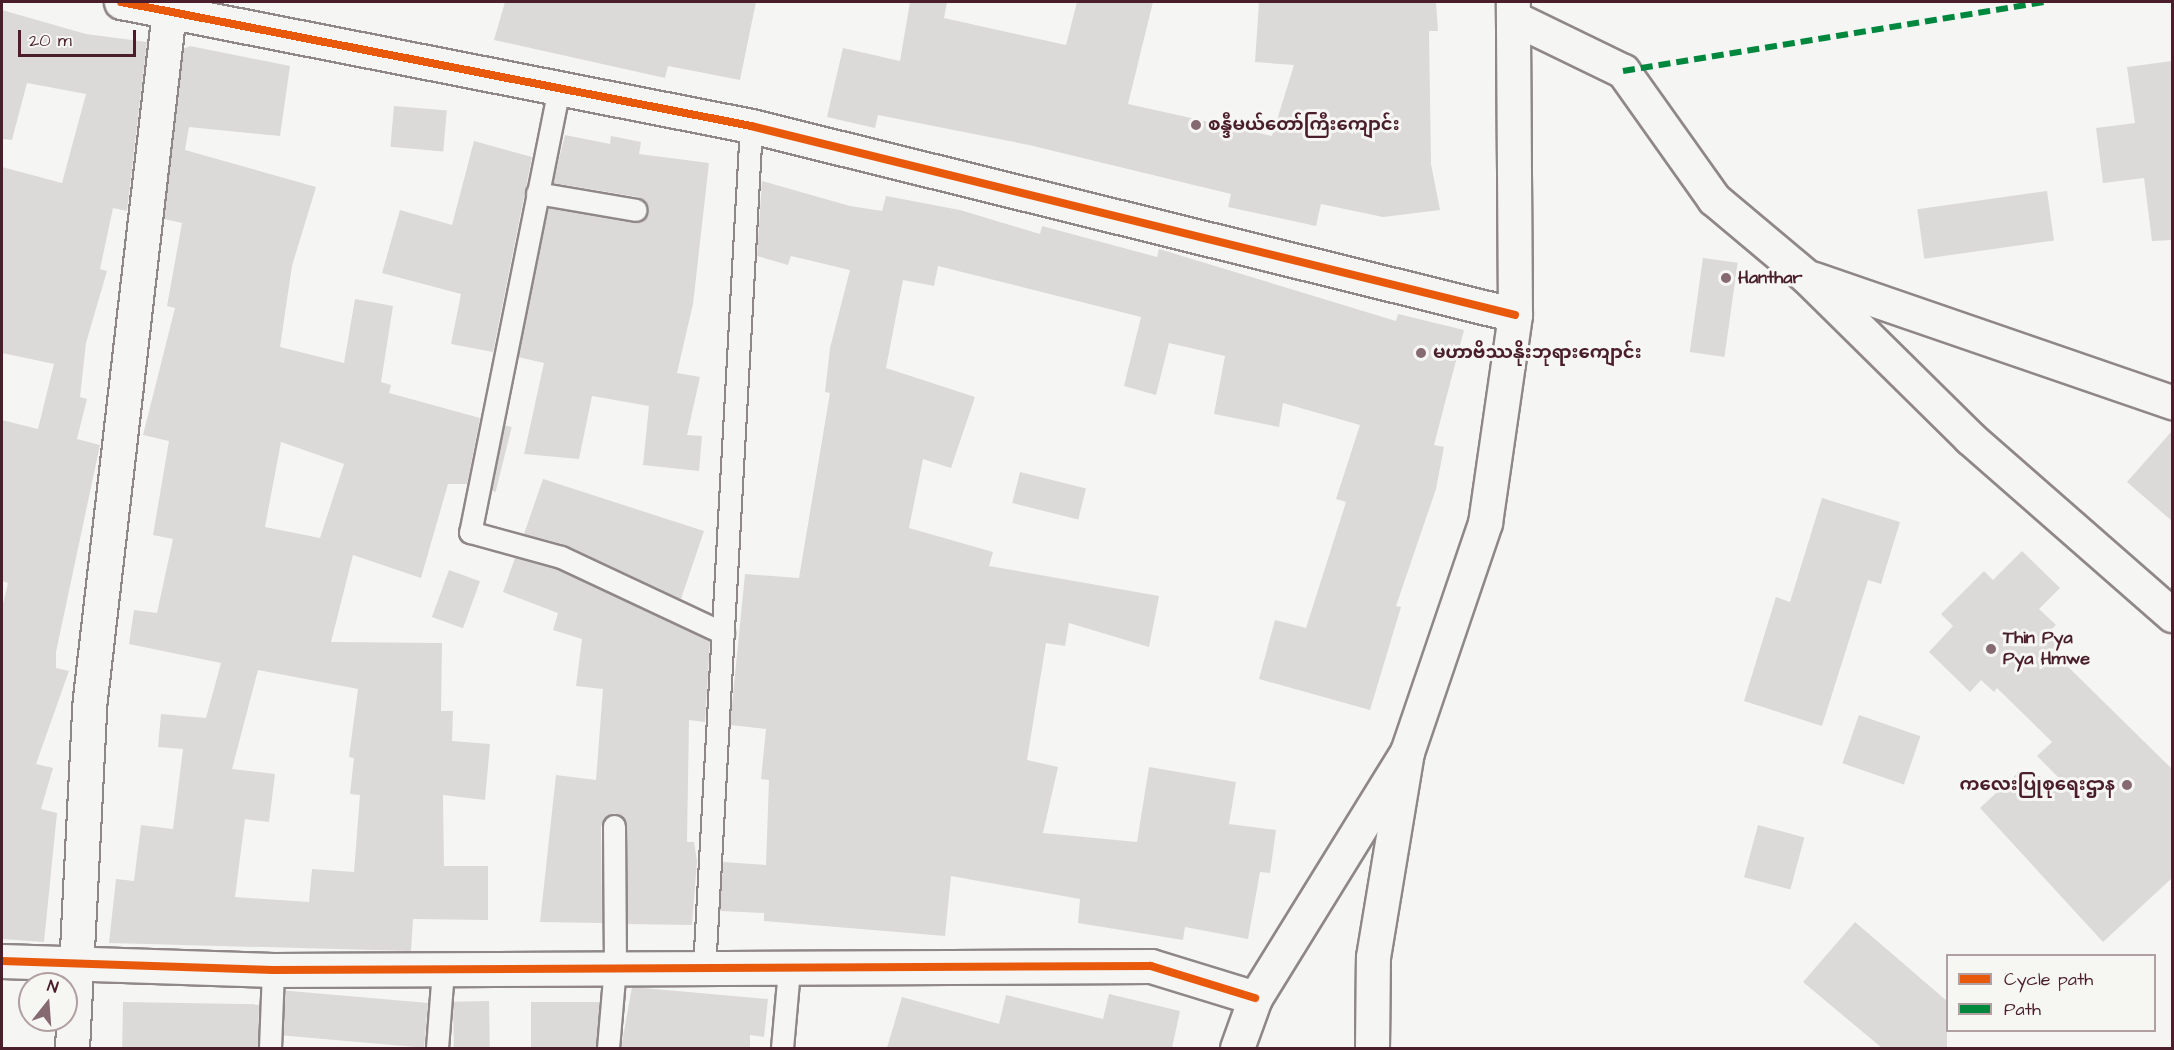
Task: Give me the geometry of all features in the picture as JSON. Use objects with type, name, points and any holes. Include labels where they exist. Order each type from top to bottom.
[{"type":"street","points":[[121,2],[751,126],[1515,315]]},
{"type":"street","points":[[1372,1048],[1373,957],[1407,752],[1485,523],[1515,315],[1513,10],[1623,71],[1714,199],[1807,277],[1970,438],[2172,615]]},
{"type":"street","points":[[72,1048],[74,964],[90,698],[169,11]]},
{"type":"street","points":[[1807,277],[2172,402]]},
{"type":"street","points":[[1237,1048],[1255,998],[1407,752]]},
{"type":"street","points":[[2,961],[273,970],[615,967],[789,970],[1151,966],[1255,998]]},
{"type":"lane","points":[[559,88],[470,532],[561,557],[723,633]]},
{"type":"lane","points":[[704,969],[751,126]]},
{"type":"lane","points":[[537,193],[636,210]]},
{"type":"lane","points":[[608,1048],[615,967],[614,826]]},
{"type":"lane","points":[[270,1048],[273,970]]},
{"type":"lane","points":[[437,1048],[443,970]]},
{"type":"lane","points":[[782,1048],[789,970]]},
{"type":"building","points":[[505,2],[756,2],[740,80],[668,66],[665,78],[494,40]]},
{"type":"building","points":[[910,2],[947,2],[944,18],[1066,45],[1077,2],[1153,2],[1128,104],[1272,136],[1294,65],[1255,62],[1259,2],[1436,2],[1438,31],[1429,31],[1431,164],[1440,210],[1383,217],[1321,204],[1316,226],[1228,207],[1231,194],[1029,145],[878,115],[875,128],[827,117],[843,48],[900,61]]},
{"type":"building","points":[[2,10],[86,34],[147,42],[127,211],[113,208],[100,269],[107,271],[86,343],[80,397],[87,399],[77,439],[100,445],[56,652],[56,668],[69,671],[36,764],[53,768],[41,809],[57,813],[44,942],[2,939],[2,608],[8,583],[2,581],[2,420],[38,429],[54,364],[2,353],[2,167],[62,183],[86,94],[27,83],[12,140],[2,139]]},
{"type":"building","points":[[190,46],[290,66],[280,136],[189,127],[185,150],[316,187],[292,266],[280,347],[344,363],[355,299],[393,306],[381,382],[391,385],[389,393],[480,418],[467,484],[448,484],[421,578],[353,555],[331,642],[442,643],[441,711],[453,711],[452,741],[490,744],[485,800],[443,795],[444,866],[488,866],[488,920],[413,919],[411,951],[109,943],[116,879],[134,881],[141,825],[173,829],[183,749],[158,747],[161,714],[206,718],[221,663],[129,644],[134,610],[157,613],[173,539],[153,535],[169,441],[143,435],[175,308],[167,306],[182,223],[164,219],[183,49]],"holes":[[[281,442],[344,464],[320,538],[265,527]],[[258,670],[358,689],[349,757],[354,758],[350,794],[360,795],[354,872],[312,869],[309,902],[235,897],[245,819],[269,822],[275,774],[232,769]]]},
{"type":"building","points":[[2172,61],[2172,240],[2152,241],[2144,178],[2103,183],[2096,128],[2135,123],[2127,67]]},
{"type":"building","points":[[394,106],[447,111],[443,151],[390,147]]},
{"type":"building","points":[[565,135],[610,144],[611,136],[641,142],[639,154],[709,163],[693,304],[677,373],[700,377],[687,435],[702,436],[699,471],[643,465],[649,406],[592,396],[579,459],[524,454],[544,363],[518,357],[548,208],[634,223],[649,212],[638,197],[553,183]]},
{"type":"building","points":[[474,141],[532,157],[493,352],[451,344],[461,294],[382,273],[400,210],[452,225]]},
{"type":"building","points":[[762,181],[850,206],[882,211],[886,196],[960,210],[1040,234],[1042,226],[1157,257],[1159,249],[1396,321],[1398,314],[1464,330],[1434,445],[1444,447],[1436,489],[1396,606],[1401,607],[1370,710],[1259,679],[1275,620],[1306,628],[1346,502],[1336,499],[1360,425],[1283,403],[1279,427],[1214,414],[1225,356],[1169,343],[1156,395],[1124,386],[1141,317],[938,266],[934,286],[903,280],[886,368],[975,397],[951,468],[923,459],[909,528],[993,552],[989,566],[1159,596],[1149,647],[1069,623],[1065,646],[1046,643],[1027,760],[1058,767],[1043,833],[1137,842],[1149,767],[1236,782],[1229,824],[1276,830],[1270,873],[1260,872],[1248,939],[1185,927],[1183,940],[1078,923],[1080,899],[951,876],[945,936],[764,921],[764,913],[720,911],[723,862],[766,865],[769,780],[761,779],[766,729],[730,725],[745,574],[799,578],[830,393],[825,392],[830,348],[850,270],[791,256],[788,265],[757,256]]},
{"type":"building","points":[[2047,191],[2054,241],[1924,259],[1917,209]]},
{"type":"building","points":[[1703,258],[1738,263],[1724,357],[1690,352]]},
{"type":"building","points":[[504,425],[512,427],[496,492],[488,490]]},
{"type":"building","points":[[2172,431],[2172,521],[2127,482]]},
{"type":"building","points":[[1020,472],[1086,488],[1078,520],[1012,503]]},
{"type":"building","points":[[543,479],[704,531],[681,599],[566,545],[524,534]]},
{"type":"building","points":[[1822,498],[1900,522],[1881,584],[1868,580],[1822,726],[1744,701],[1776,597],[1790,602]]},
{"type":"building","points":[[2022,551],[2060,588],[2039,609],[2056,625],[2046,634],[2060,647],[2054,653],[2172,769],[2172,878],[2103,942],[1980,808],[2021,770],[2067,786],[2037,756],[2052,742],[1997,688],[1994,692],[1981,680],[1970,692],[1929,652],[1953,626],[1941,614],[1984,571],[1993,580]]},
{"type":"building","points":[[515,558],[557,569],[710,641],[705,722],[689,720],[687,842],[694,842],[697,861],[692,925],[627,924],[627,826],[614,813],[601,826],[602,923],[540,922],[556,775],[596,780],[603,689],[576,686],[582,639],[553,630],[558,613],[503,592]]},
{"type":"building","points":[[449,570],[480,581],[463,628],[432,617]]},
{"type":"building","points":[[1859,715],[1920,736],[1904,784],[1842,763]]},
{"type":"building","points":[[1758,825],[1804,837],[1790,890],[1744,877]]},
{"type":"building","points":[[1855,922],[1946,1000],[1947,1048],[1882,1048],[1803,982]]},
{"type":"building","points":[[632,987],[768,999],[764,1037],[750,1035],[750,1048],[621,1048]]},
{"type":"building","points":[[285,990],[428,1003],[424,1048],[281,1035]]},
{"type":"building","points":[[1109,994],[1180,1011],[1172,1048],[887,1048],[902,997],[999,1024],[1006,995],[1103,1019]]},
{"type":"building","points":[[489,1001],[490,1048],[454,1048],[453,1002]]},
{"type":"building","points":[[123,1002],[259,1004],[258,1048],[122,1048]]},
{"type":"building","points":[[531,1002],[599,1002],[599,1048],[531,1048]]},
{"type":"marked path","points":[[1623,71],[2045,2]]},
{"type":"cycle path","points":[[121,2],[751,126],[1515,315]]},
{"type":"cycle path","points":[[2,961],[273,970],[1151,966],[1255,998]]},
{"type":"place","name":"စန္ဒီမယ်တော်ကြီးကျောင်း","points":[[1196,125]]},
{"type":"place","name":"Hanthar","points":[[1726,278]]},
{"type":"place","name":"မဟာဗိဿနိုးဘုရားကျောင်း","points":[[1421,353]]},
{"type":"place","name":"Thin Pya Pya Hmwe","points":[[1991,649]]},
{"type":"place","name":"ကလေးပြုစုရေးဌာန","points":[[2127,785]]}]
